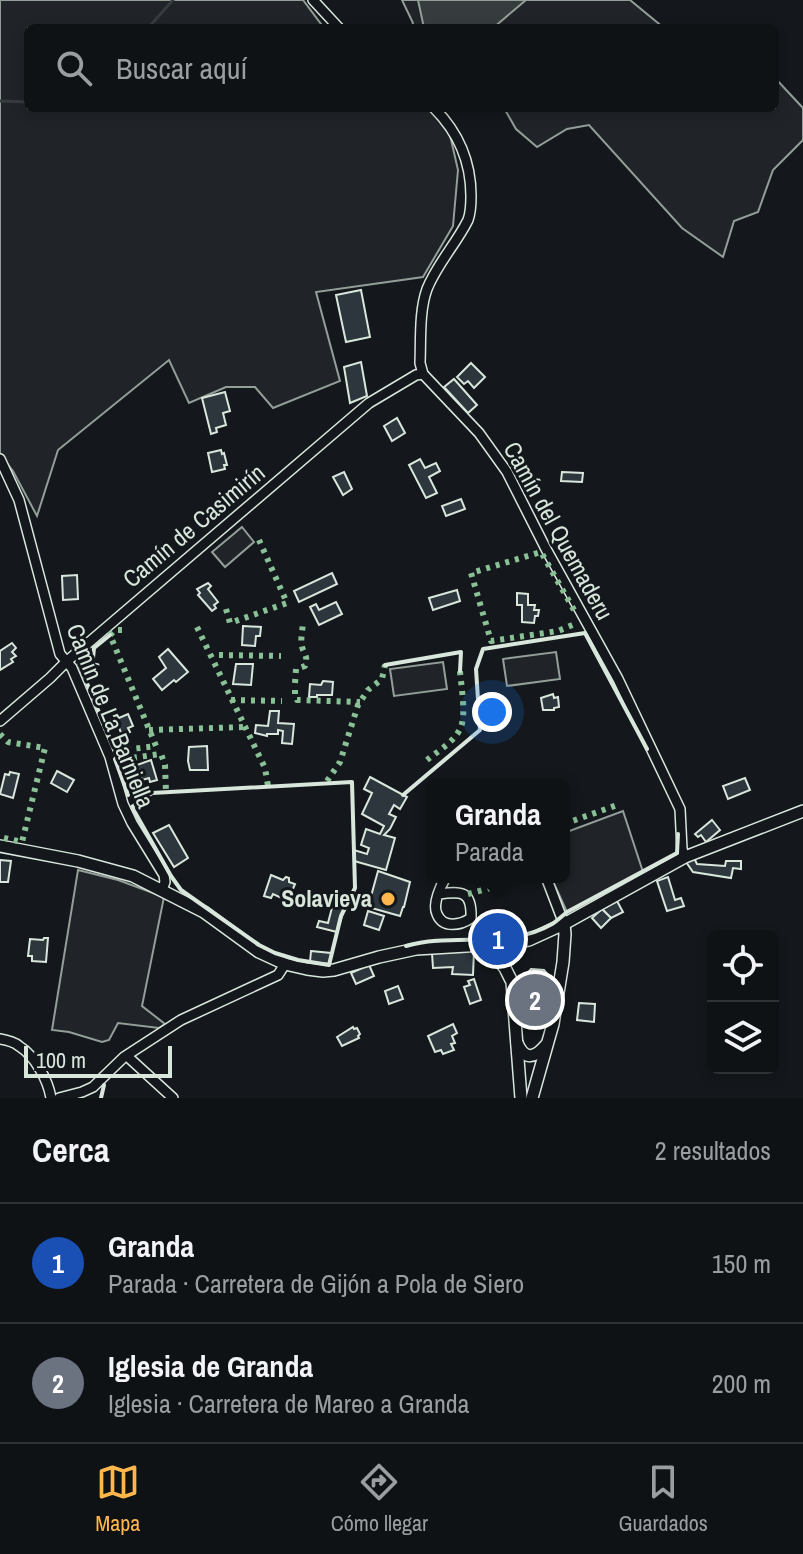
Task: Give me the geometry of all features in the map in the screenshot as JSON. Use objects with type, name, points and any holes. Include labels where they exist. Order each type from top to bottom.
[{"type":"street","points":[[313,0],[335,24]]},
{"type":"street","points":[[423,374],[420,363],[426,292],[469,218],[471,208],[467,158],[459,139],[437,112]]},
{"type":"street","name":"Camín de Casimirín","points":[[0,721],[369,403],[416,375],[423,374]]},
{"type":"street","name":"Camín del Quemaderu","points":[[423,374],[472,424],[507,472],[618,679],[680,809],[685,857]]},
{"type":"street","name":"Camín de La Barniella","points":[[0,459],[19,500],[60,654],[72,668],[110,757],[123,804],[164,875],[162,890]]},
{"type":"street","points":[[0,846],[78,861],[133,876],[204,912],[259,952],[285,964],[334,970],[416,949],[485,945],[497,950],[529,940],[685,857],[803,811]]},
{"type":"street","points":[[439,894],[444,883]]},
{"type":"street","points":[[532,1098],[553,1024],[563,962],[564,924],[548,883]]},
{"type":"street","points":[[544,934],[552,938],[561,950],[563,962]]},
{"type":"street","points":[[497,950],[512,982],[521,1098]]},
{"type":"street","points":[[59,1098],[93,1087],[127,1056],[181,1020],[278,975],[285,964]]},
{"type":"street","points":[[0,1039],[21,1047],[32,1059],[41,1071],[51,1098]]},
{"type":"street","points":[[516,1039],[527,1055],[538,1053],[548,1043]]},
{"type":"street","points":[[127,1056],[173,1098]]},
{"type":"shaded area","points":[[0,0],[303,0],[321,24],[24,24],[24,112],[432,112],[447,122],[458,170],[453,226],[423,277],[316,292],[340,381],[273,408],[255,387],[226,387],[189,403],[169,360],[58,450],[37,516],[13,471],[0,455]]},
{"type":"shaded area","points":[[402,0],[630,0],[659,24],[413,24]]},
{"type":"shaded area","points":[[418,0],[526,0],[498,24],[423,24]]},
{"type":"shaded area","points":[[779,82],[803,108],[803,140],[773,170],[758,212],[734,221],[723,257],[682,228],[589,125],[567,129],[537,147],[516,129],[506,112],[779,112]]},
{"type":"shaded area","points":[[242,527],[254,542],[225,567],[212,552]]},
{"type":"shaded area","points":[[556,652],[560,679],[507,686],[503,659]]},
{"type":"shaded area","points":[[443,662],[447,689],[394,696],[390,669]]},
{"type":"shaded area","points":[[623,811],[643,872],[567,912],[554,883],[570,883],[570,831]]},
{"type":"shaded area","points":[[78,870],[118,880],[164,897],[142,1006],[165,1024],[159,1028],[118,1023],[109,1040],[102,1042],[52,1030]]},
{"type":"building","points":[[361,290],[370,337],[346,342],[336,295]]},
{"type":"building","points":[[361,362],[367,396],[350,403],[344,367]]},
{"type":"building","points":[[471,363],[485,377],[474,388],[468,381],[464,384],[457,377]]},
{"type":"building","points":[[454,379],[477,405],[468,413],[444,387]]},
{"type":"building","points":[[225,392],[230,411],[223,413],[226,425],[216,428],[217,432],[211,434],[202,398]]},
{"type":"building","points":[[397,418],[405,433],[392,441],[384,426]]},
{"type":"building","points":[[221,450],[227,465],[224,465],[225,469],[212,472],[208,453]]},
{"type":"building","points":[[420,459],[425,468],[436,463],[440,471],[429,477],[437,493],[426,498],[409,465]]},
{"type":"building","points":[[344,472],[352,489],[343,495],[333,477]]},
{"type":"building","points":[[562,472],[583,473],[582,482],[561,481]]},
{"type":"building","points":[[461,499],[465,509],[446,516],[442,506]]},
{"type":"building","points":[[332,573],[337,584],[299,602],[294,591]]},
{"type":"building","points":[[77,575],[78,599],[63,600],[62,576]]},
{"type":"building","points":[[208,583],[211,586],[208,589],[218,602],[212,611],[198,595],[197,589]]},
{"type":"building","points":[[457,590],[460,601],[433,610],[429,598]]},
{"type":"building","points":[[517,593],[528,594],[528,605],[535,605],[534,610],[539,610],[534,623],[522,622],[522,605],[517,605]]},
{"type":"building","points":[[336,602],[342,614],[319,625],[310,607],[316,604],[319,610]]},
{"type":"building","points":[[243,626],[261,627],[255,646],[242,645]]},
{"type":"building","points":[[12,643],[16,648],[12,652],[16,656],[11,659],[13,662],[0,670],[0,651]]},
{"type":"building","points":[[168,649],[188,672],[162,690],[153,679],[166,668],[159,657]]},
{"type":"building","points":[[236,664],[253,664],[251,685],[233,684]]},
{"type":"building","points":[[323,681],[333,682],[332,695],[309,697],[310,684],[321,685]]},
{"type":"building","points":[[553,694],[554,698],[558,697],[559,707],[543,710],[541,698]]},
{"type":"building","points":[[270,711],[279,711],[278,723],[294,724],[292,744],[282,743],[283,731],[278,730],[278,734],[267,736],[255,733],[256,725],[268,726]]},
{"type":"building","points":[[128,714],[133,726],[128,728],[130,732],[122,735],[114,716],[119,718]]},
{"type":"building","points":[[207,746],[208,770],[190,770],[189,747]]},
{"type":"building","points":[[151,760],[157,780],[150,782],[149,778],[142,780],[137,765]]},
{"type":"building","points":[[57,771],[74,780],[67,792],[51,783]]},
{"type":"building","points":[[10,772],[19,774],[13,798],[0,794],[5,774],[9,775]]},
{"type":"building","points":[[370,777],[407,797],[400,809],[394,805],[389,814],[396,817],[384,835],[395,838],[386,870],[354,861],[354,850],[367,854],[369,848],[361,845],[366,829],[380,834],[384,826],[362,814],[372,793],[364,789]]},
{"type":"building","points":[[745,778],[750,790],[728,799],[723,786]]},
{"type":"building","points":[[712,820],[720,830],[706,842],[701,835],[698,837],[695,834]]},
{"type":"building","points":[[169,825],[188,858],[174,867],[153,833]]},
{"type":"building","points":[[694,858],[697,864],[725,866],[726,861],[741,861],[741,869],[733,868],[731,878],[693,872],[686,862]]},
{"type":"building","points":[[0,860],[11,861],[8,882],[0,882]]},
{"type":"building","name":"Solavieya","points":[[378,871],[410,882],[400,916],[368,907]]},
{"type":"building","points":[[271,875],[283,880],[289,878],[289,882],[295,884],[288,901],[273,894],[271,898],[264,896]]},
{"type":"building","points":[[668,877],[675,900],[681,898],[684,906],[667,911],[657,881]]},
{"type":"building","points":[[334,900],[346,903],[337,932],[317,927],[319,921],[328,923]]},
{"type":"building","points":[[617,901],[623,912],[611,918],[602,909]]},
{"type":"building","points":[[602,909],[611,918],[601,928],[592,918]]},
{"type":"building","points":[[368,911],[384,916],[379,930],[364,925]]},
{"type":"building","points":[[500,922],[503,938],[492,939],[488,924]]},
{"type":"building","points":[[48,938],[46,962],[32,961],[32,956],[28,956],[30,939]]},
{"type":"building","points":[[311,951],[331,953],[330,964],[310,962]]},
{"type":"building","points":[[474,951],[473,975],[452,974],[453,967],[433,968],[432,953]]},
{"type":"building","points":[[369,965],[374,976],[356,984],[351,973]]},
{"type":"building","points":[[531,969],[544,970],[550,977],[546,1024],[521,1022],[525,976]]},
{"type":"building","points":[[474,979],[481,1000],[470,1004],[464,987]]},
{"type":"building","points":[[398,986],[403,999],[389,1004],[385,991]]},
{"type":"building","points":[[579,1003],[595,1004],[594,1022],[577,1020]]},
{"type":"building","points":[[453,1024],[457,1033],[452,1036],[454,1050],[443,1054],[441,1050],[435,1052],[428,1036]]},
{"type":"building","points":[[353,1027],[357,1028],[359,1038],[342,1046],[337,1037]]},
{"type":"waterway","points":[[152,24],[173,0]]},
{"type":"waterway","points":[[0,101],[24,102]]},
{"type":"hedge","points":[[226,609],[230,623],[287,603],[259,540]]},
{"type":"hedge","points":[[574,610],[541,552],[471,573],[491,641],[558,631],[575,624]]},
{"type":"hedge","points":[[295,683],[296,669],[305,666],[306,660],[301,644],[303,621]]},
{"type":"hedge","points":[[197,627],[265,768],[268,786]]},
{"type":"hedge","points":[[122,630],[115,630],[110,635],[156,746],[123,750]]},
{"type":"hedge","points":[[219,655],[281,656]]},
{"type":"hedge","points":[[327,781],[340,762],[358,705],[368,690],[382,679],[385,665]]},
{"type":"hedge","points":[[427,760],[450,742],[460,729],[463,709],[460,671]]},
{"type":"hedge","points":[[295,690],[297,700],[360,702]]},
{"type":"hedge","points":[[231,700],[282,701]]},
{"type":"hedge","points":[[149,730],[245,727]]},
{"type":"hedge","points":[[0,734],[8,742],[45,748],[22,842],[0,837]]},
{"type":"hedge","points":[[123,759],[161,754],[165,765],[166,792]]},
{"type":"hedge","points":[[570,822],[620,804]]},
{"type":"hedge","points":[[468,894],[498,886]]},
{"type":"wall","points":[[403,795],[480,730],[476,669],[483,649],[585,633],[647,749]]},
{"type":"wall","points":[[93,658],[94,648],[110,635]]},
{"type":"wall","points":[[385,665],[461,652],[460,671]]},
{"type":"wall","points":[[79,664],[115,751],[123,750]]},
{"type":"wall","points":[[123,759],[115,759],[128,795]]},
{"type":"wall","points":[[352,782],[355,888],[341,916],[329,965],[298,960],[259,945],[181,890],[132,807],[152,793],[352,782]]},
{"type":"wall","points":[[406,946],[442,940],[499,939],[535,932],[677,853],[678,834]]},
{"type":"wall","points":[[101,1098],[104,1085]]},
{"type":"place","name":"Solavieya","points":[[388,899]]},
{"type":"place","name":"Granda","points":[[498,939]]},
{"type":"place","name":"Iglesia de Granda","points":[[535,1000]]}]
